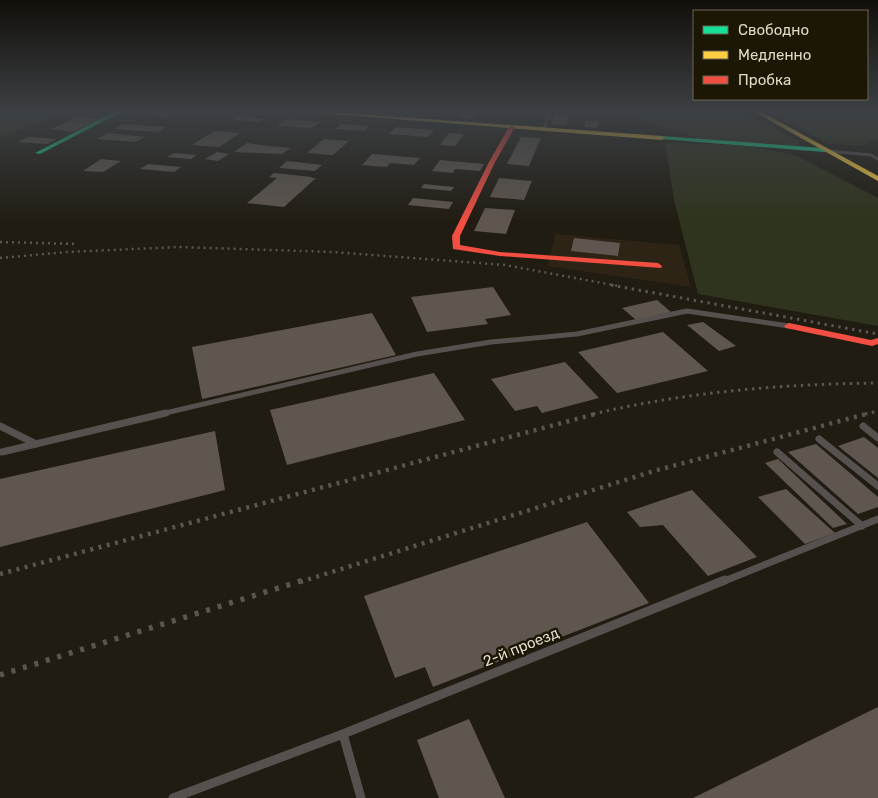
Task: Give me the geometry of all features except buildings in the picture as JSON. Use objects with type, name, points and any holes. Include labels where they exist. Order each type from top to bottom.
[{"type":"street","points":[[38,153],[49,147]]},
{"type":"street","points":[[500,147],[456,236],[456,246],[469,250],[500,254],[658,266]]},
{"type":"street","points":[[788,147],[825,150]]},
{"type":"street","points":[[820,147],[878,179]]},
{"type":"street","points":[[789,326],[872,343],[878,341]]},
{"type":"lane","points":[[825,150],[878,157]]},
{"type":"lane","points":[[2,452],[417,354],[491,342],[577,334],[687,311],[789,326]]},
{"type":"lane","points":[[0,426],[36,444]]},
{"type":"lane","points":[[863,426],[878,438]]},
{"type":"lane","points":[[819,439],[878,486]]},
{"type":"lane","points":[[777,452],[862,526]]},
{"type":"lane","name":"2-й проезд","points":[[173,798],[343,734],[878,519]]},
{"type":"lane","points":[[343,734],[361,798]]},
{"type":"shaded area","points":[[555,234],[679,245],[691,287],[548,266]]},
{"type":"green space","points":[[666,147],[754,147],[795,155],[878,198],[878,326],[698,294],[674,200]]},
{"type":"railway","points":[[0,242],[78,244]]},
{"type":"railway","points":[[0,258],[67,252],[178,247],[333,252],[505,265],[618,286]]},
{"type":"railway","points":[[611,285],[878,334]]},
{"type":"railway","points":[[593,414],[663,400],[770,387],[878,383]]},
{"type":"railway","points":[[865,414],[878,411]]},
{"type":"railway","points":[[0,574],[599,413]]},
{"type":"railway","points":[[300,582],[654,471],[870,413]]},
{"type":"railway","points":[[0,675],[304,580]]},
{"type":"traffic: fast","points":[[38,153],[49,147]]},
{"type":"traffic: fast","points":[[787,147],[824,150]]},
{"type":"traffic: slow","points":[[821,147],[878,179]]},
{"type":"traffic: jam","points":[[500,147],[456,236],[456,247],[500,254],[658,266]]},
{"type":"traffic: jam","points":[[789,326],[872,343],[878,341]]}]
